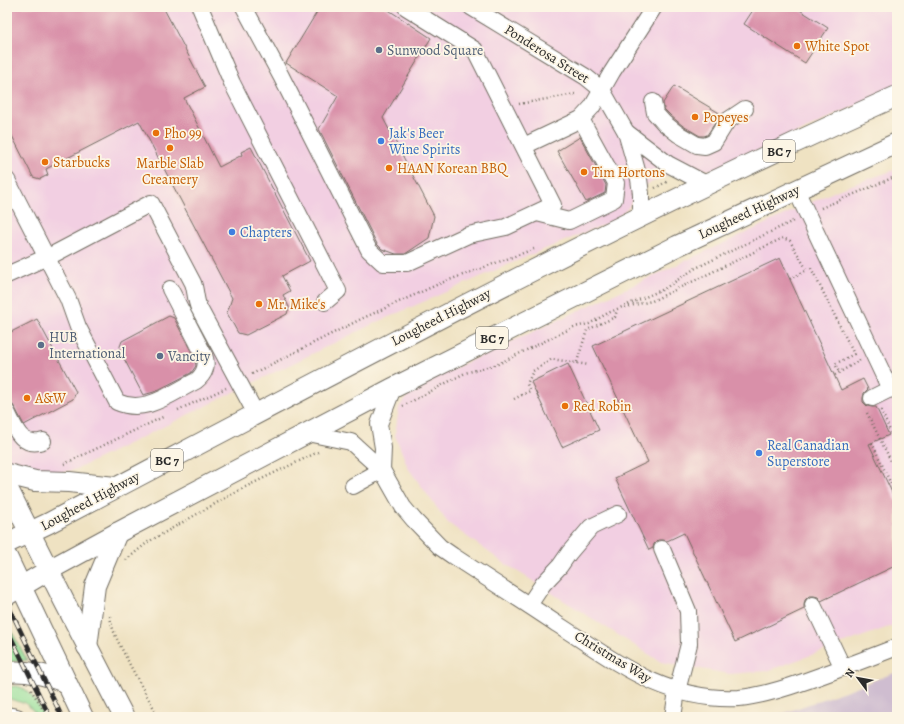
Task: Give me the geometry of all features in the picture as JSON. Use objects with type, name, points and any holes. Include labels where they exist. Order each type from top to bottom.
[{"type":"main road","name":"Lougheed Highway","points":[[124,717],[30,533],[115,487],[542,265],[851,116],[897,96]]},
{"type":"main road","name":"Lougheed Highway","points":[[14,591],[48,570],[393,388],[677,246],[897,143]]},
{"type":"main road","points":[[7,474],[35,481],[68,482],[115,487]]},
{"type":"main road","points":[[7,487],[30,533]]},
{"type":"main road","name":"BC 7","points":[[7,543],[30,533]]},
{"type":"main road","points":[[87,647],[96,586],[117,534]]},
{"type":"main road","points":[[7,557],[14,591],[83,717]]},
{"type":"main road","points":[[7,672],[20,670],[43,674],[65,682]]},
{"type":"street","points":[[200,7],[232,83],[338,291],[325,302]]},
{"type":"street","points":[[244,7],[288,90],[368,250],[383,263],[407,263],[468,235],[506,227],[553,205],[475,50],[406,7]]},
{"type":"street","name":"Ponderosa Street","points":[[471,7],[586,77],[602,90],[626,132],[639,179],[641,194],[641,218]]},
{"type":"street","points":[[524,146],[581,119],[592,107],[654,7]]},
{"type":"street","points":[[653,102],[655,113],[664,123],[678,134],[697,145],[705,146],[714,142],[727,121],[745,109]]},
{"type":"street","points":[[537,213],[569,221],[614,199],[616,183],[581,119]]},
{"type":"street","name":"Ponderosa Street","points":[[626,132],[668,164],[708,185]]},
{"type":"street","points":[[7,180],[47,256],[68,299],[78,327],[117,402],[128,406],[149,404],[196,381],[204,372],[206,363],[204,355],[170,289]]},
{"type":"street","points":[[796,190],[894,389],[871,401]]},
{"type":"street","points":[[7,275],[56,253],[151,203],[193,284],[199,308],[256,414]]},
{"type":"street","points":[[353,486],[382,470],[383,448],[379,424],[393,388]]},
{"type":"street","points":[[7,412],[22,438],[33,442],[43,441]]},
{"type":"street","name":"Christmas Way","points":[[307,433],[351,442],[382,470],[402,507],[427,535],[453,556],[630,670],[657,684],[677,691],[738,698],[786,688],[897,647]]},
{"type":"street","points":[[529,605],[543,584],[560,566],[591,527],[618,514]]},
{"type":"street","points":[[662,549],[688,611],[689,644],[677,691],[673,717]]},
{"type":"street","points":[[813,605],[843,668]]},
{"type":"street","points":[[7,715],[17,717]]},
{"type":"path","points":[[504,107],[575,94]]},
{"type":"path","points":[[828,204],[897,176]]},
{"type":"path","points":[[654,188],[668,182]]},
{"type":"path","points":[[402,407],[465,373],[498,364],[574,327],[589,324],[664,289],[694,269],[800,218]]},
{"type":"path","points":[[617,310],[652,301],[783,238],[790,241],[807,270]]},
{"type":"path","points":[[249,376],[361,320],[434,287],[536,248]]},
{"type":"path","points":[[790,280],[816,265]]},
{"type":"path","points":[[811,268],[854,354],[836,364],[839,372]]},
{"type":"path","points":[[577,362],[587,330],[615,317],[617,310]]},
{"type":"path","points":[[514,399],[530,391],[527,384],[533,371],[552,359],[590,365]]},
{"type":"path","points":[[835,375],[862,359]]},
{"type":"path","points":[[172,413],[227,388]]},
{"type":"path","points":[[871,401],[897,447]]},
{"type":"path","points":[[871,401],[897,473]]},
{"type":"path","points":[[61,465],[165,416]]},
{"type":"path","points":[[872,443],[897,497]]},
{"type":"path","points":[[123,563],[127,558],[148,542],[243,488],[316,452],[321,451]]},
{"type":"path","points":[[109,608],[111,624],[116,638],[143,691],[159,717]]},
{"type":"path","points":[[26,685],[35,696],[47,717]]},
{"type":"shaded area","points":[[7,7],[897,7],[897,87],[723,167],[711,170],[695,169],[688,166],[634,190],[633,198],[628,208],[613,221],[528,256],[375,323],[77,469],[55,474],[19,469],[7,460]]},
{"type":"shaded area","points":[[897,169],[897,624],[767,671],[730,674],[661,662],[501,561],[448,523],[408,468],[395,435],[399,407],[414,387],[840,189]]},
{"type":"shaded area","points":[[897,672],[897,717],[762,717],[782,714]]},
{"type":"green space","points":[[12,632],[27,660],[7,662],[7,637]]},
{"type":"green space","points":[[17,686],[26,690],[30,694],[45,717],[40,717],[24,702],[23,703],[7,698],[7,687]]},
{"type":"building","points":[[7,7],[163,7],[205,87],[184,98],[219,167],[242,155],[241,152],[251,147],[310,261],[282,276],[290,291],[283,295],[289,307],[287,314],[246,335],[238,333],[227,313],[232,298],[139,121],[46,169],[48,175],[40,179],[33,177],[7,126]]},
{"type":"building","points":[[320,7],[384,7],[431,38],[383,118],[434,216],[429,238],[405,254],[396,254],[382,249],[377,244],[319,129],[338,96],[286,63]]},
{"type":"building","name":"White Spot","points":[[755,7],[795,7],[828,28],[805,63],[744,24]]},
{"type":"building","name":"Popeyes","points":[[674,86],[721,114],[707,135],[700,136],[683,126],[664,109],[663,103]]},
{"type":"building","name":"Tim Hortons","points":[[580,137],[606,185],[605,193],[586,202],[557,151]]},
{"type":"building","name":"Real Canadian Superstore","points":[[780,258],[841,390],[863,379],[868,389],[864,393],[863,402],[867,406],[876,407],[889,435],[869,444],[897,503],[897,565],[821,601],[818,597],[809,596],[805,600],[804,609],[735,642],[684,533],[667,541],[658,540],[654,544],[653,548],[649,550],[615,478],[648,462],[593,346]]},
{"type":"building","name":"Vancity","points":[[169,316],[174,318],[195,359],[196,366],[191,373],[154,392],[143,395],[119,349],[122,341]]},
{"type":"building","points":[[37,319],[76,392],[73,399],[24,425],[15,408],[12,404],[7,402],[7,334]]},
{"type":"building","name":"Red Robin","points":[[568,364],[599,430],[562,447],[531,382]]},
{"type":"railway","points":[[7,603],[62,717]]},
{"type":"railway","points":[[7,629],[50,717]]},
{"type":"place","name":"White Spot","points":[[797,46]]},
{"type":"place","name":"Sunwood Square","points":[[379,50]]},
{"type":"place","name":"Popeyes","points":[[695,117]]},
{"type":"place","name":"Pho 99","points":[[156,133]]},
{"type":"place","name":"Jak's Beer Wine Spirits","points":[[381,141]]},
{"type":"place","name":"Marble Slab Creamery","points":[[170,148]]},
{"type":"place","name":"Starbucks","points":[[45,162]]},
{"type":"place","name":"HAAN Korean BBQ","points":[[389,168]]},
{"type":"place","name":"Tim Hortons","points":[[584,172]]},
{"type":"place","name":"Chapters","points":[[232,232]]},
{"type":"place","name":"Mr. Mike's","points":[[259,304]]},
{"type":"place","name":"HUB International","points":[[41,345]]},
{"type":"place","name":"Vancity","points":[[160,356]]},
{"type":"place","name":"A&W","points":[[27,398]]},
{"type":"place","name":"Red Robin","points":[[565,406]]},
{"type":"place","name":"Real Canadian Superstore","points":[[759,453]]}]
